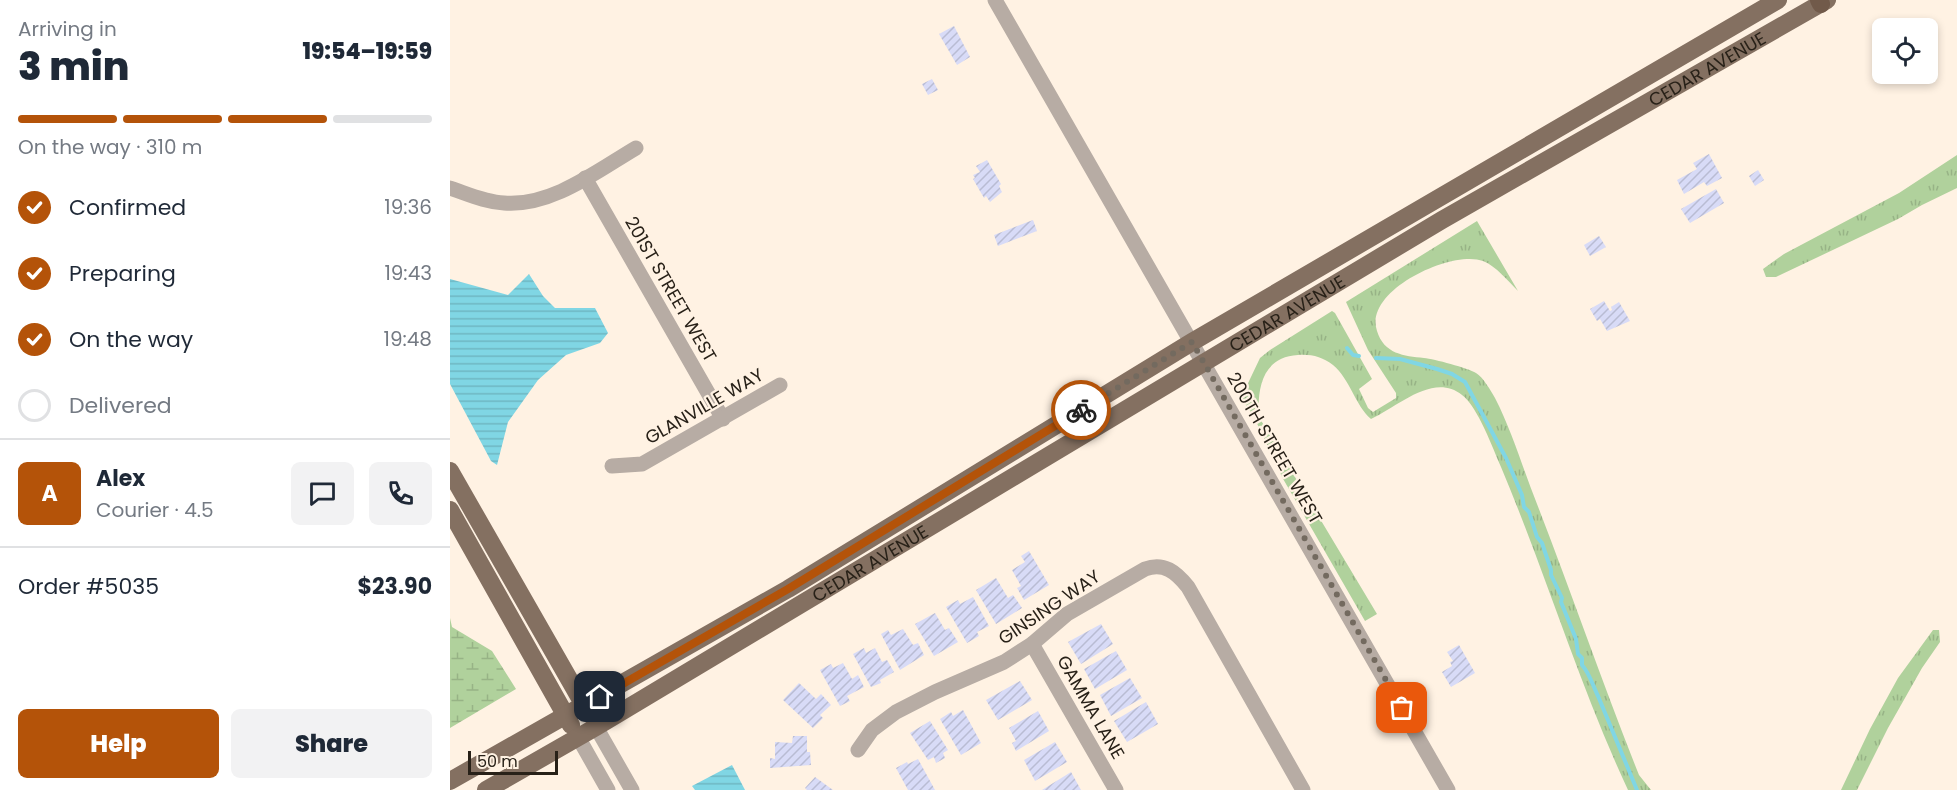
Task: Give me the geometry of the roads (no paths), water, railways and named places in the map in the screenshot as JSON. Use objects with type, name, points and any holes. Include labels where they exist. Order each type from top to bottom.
[{"type":"main road","name":"CEDAR AVENUE","points":[[450,781],[788,589],[1192,342],[1778,0]]},
{"type":"main road","name":"CEDAR AVENUE","points":[[486,790],[596,727],[1205,364],[1442,220],[1822,1]]},
{"type":"main road","points":[[450,471],[596,727]]},
{"type":"main road","points":[[450,510],[578,737]]},
{"type":"street","name":"200TH STREET WEST","points":[[995,0],[1448,790]]},
{"type":"street","points":[[450,188],[489,201],[520,203],[551,195],[636,148]]},
{"type":"street","name":"201ST STREET WEST","points":[[585,178],[723,418]]},
{"type":"street","name":"GLANVILLE WAY","points":[[612,466],[642,464],[780,385]]},
{"type":"street","name":"GINSING WAY","points":[[858,750],[872,729],[896,712],[1004,662],[1032,644],[1067,614],[1153,566],[1176,573],[1188,587],[1303,790]]},
{"type":"street","name":"GAMMA LANE","points":[[1032,644],[1116,790]]},
{"type":"street","points":[[596,727],[632,790]]},
{"type":"street","points":[[578,737],[608,790]]},
{"type":"water","points":[[529,274],[543,296],[555,308],[595,308],[608,333],[600,343],[566,355],[538,380],[508,422],[497,465],[491,461],[450,384],[450,279],[508,295]]},
{"type":"water","points":[[732,765],[745,790],[695,790],[692,786]]},
{"type":"waterway","points":[[1347,348],[1353,355],[1359,356]]},
{"type":"waterway","points":[[1376,358],[1400,359],[1452,374],[1465,382],[1506,458],[1522,495],[1524,507],[1529,512],[1537,537],[1542,543],[1551,575],[1562,598],[1561,602],[1576,639],[1582,665],[1591,680],[1637,790]]}]
